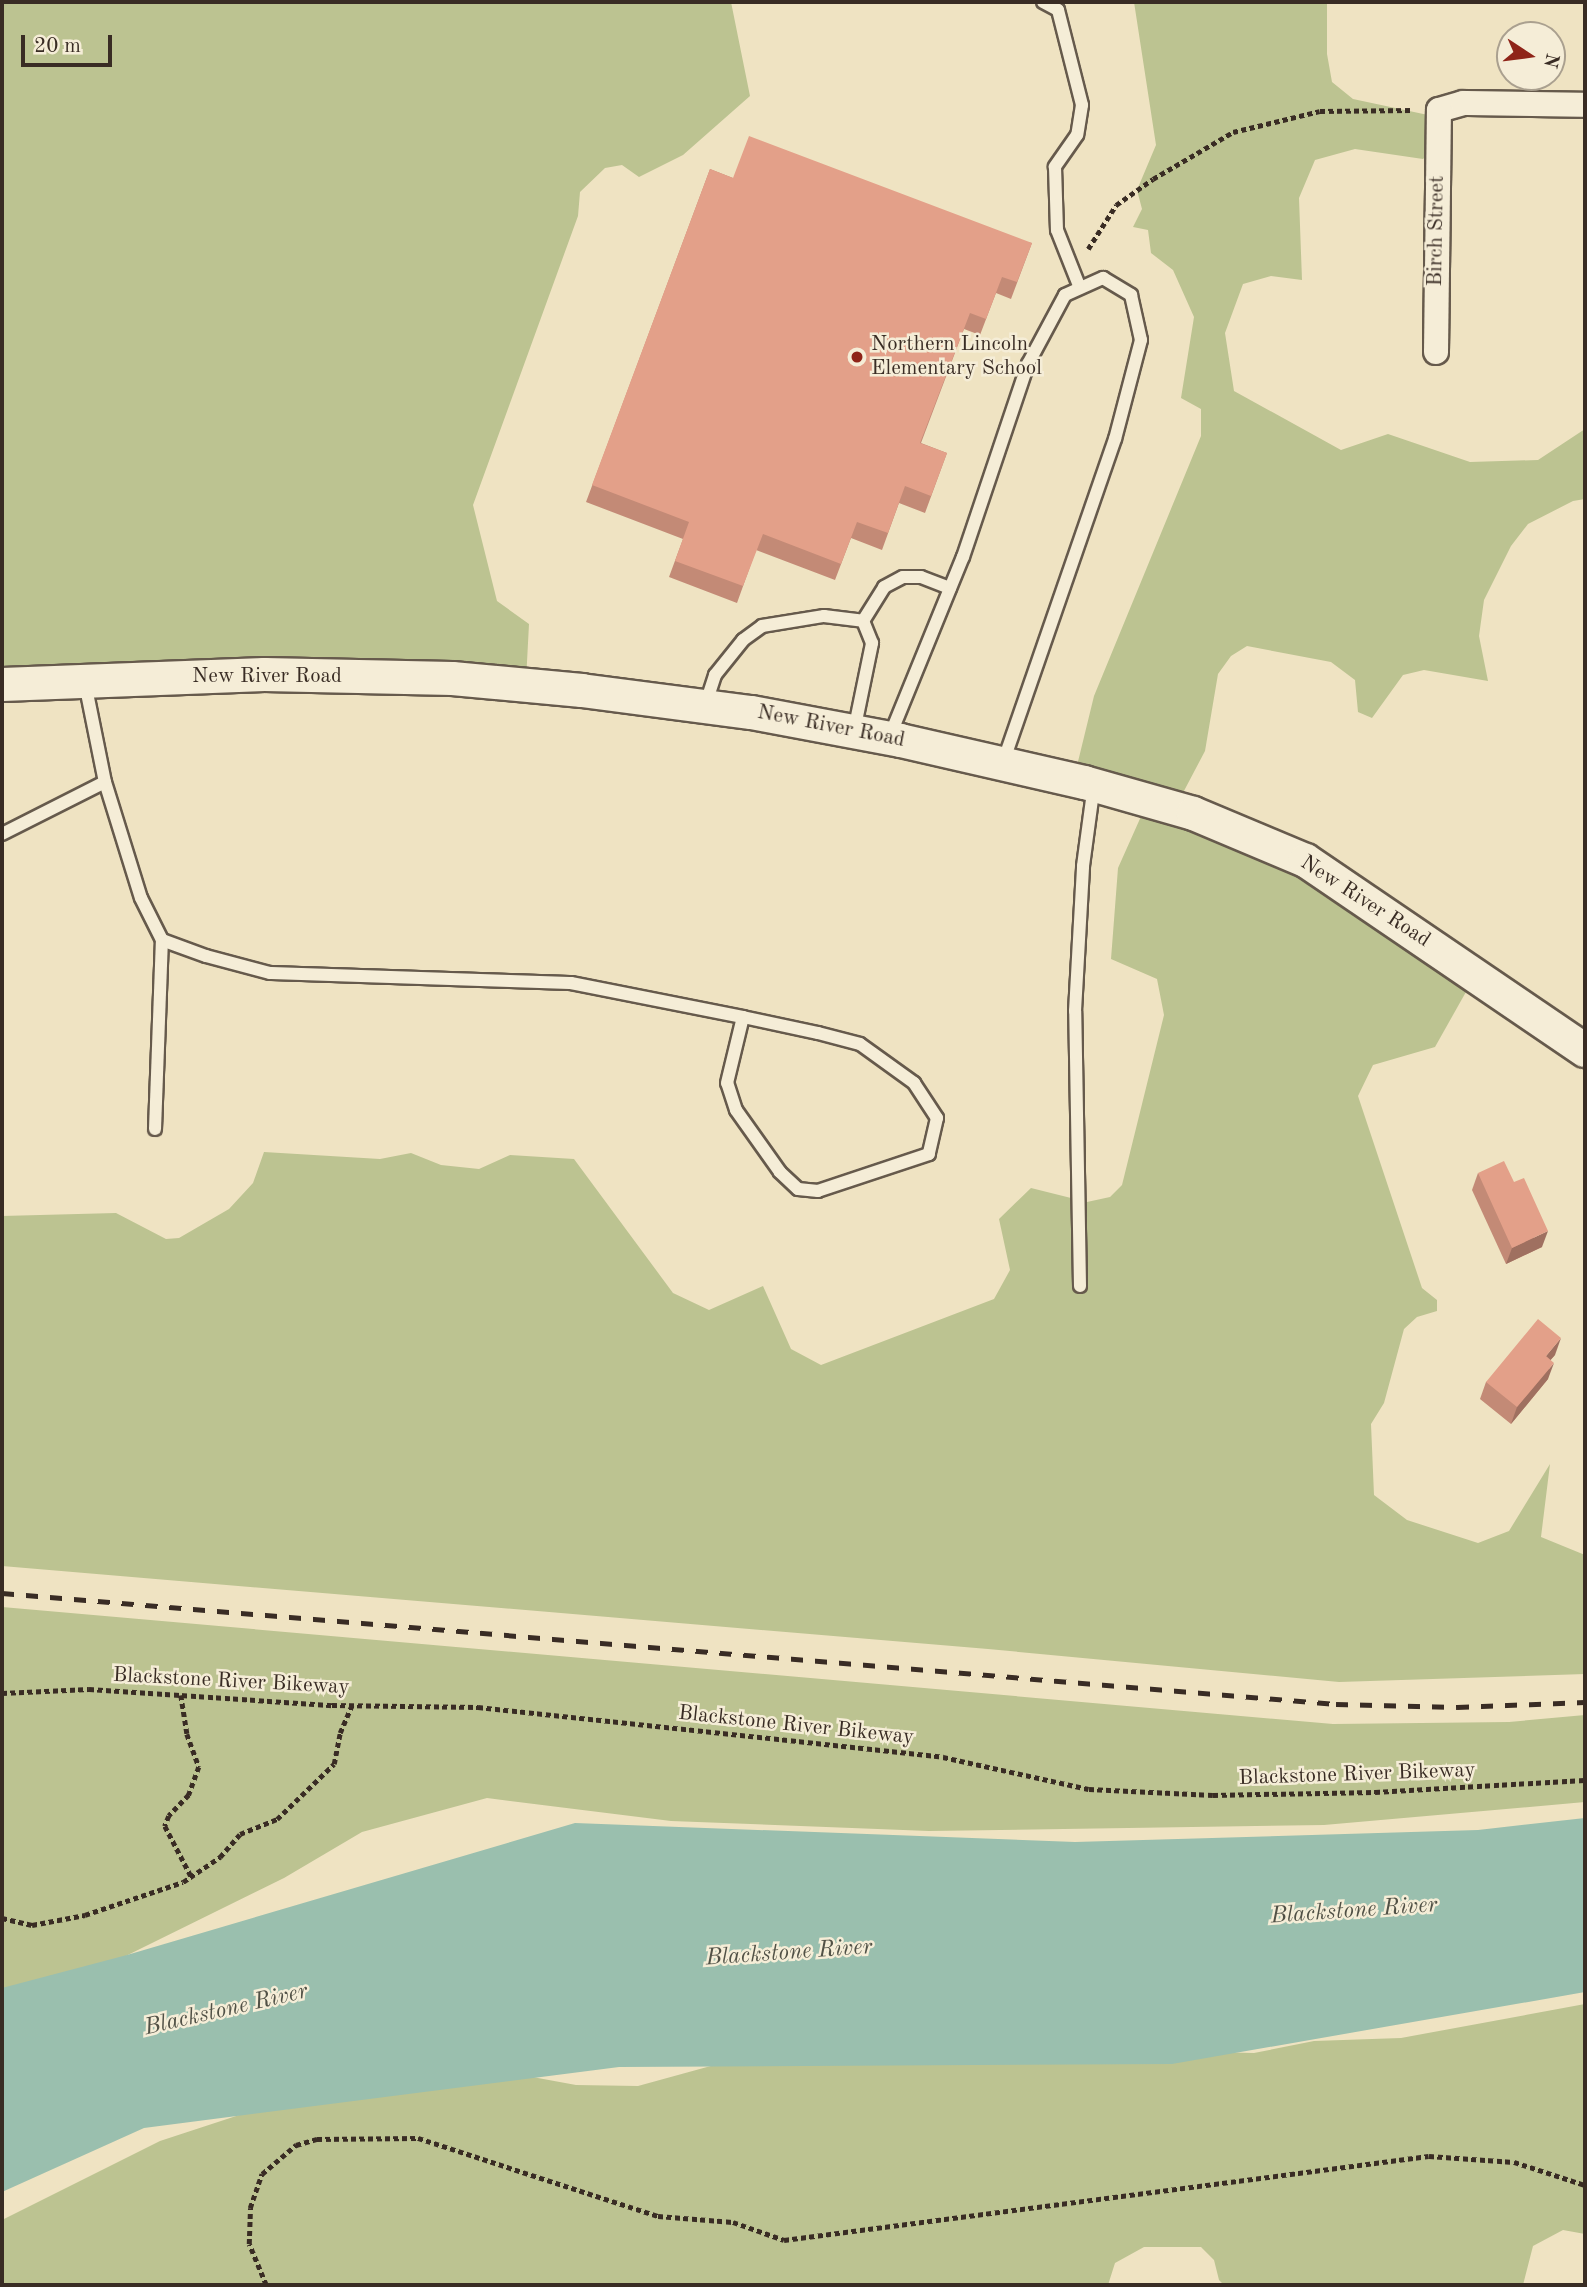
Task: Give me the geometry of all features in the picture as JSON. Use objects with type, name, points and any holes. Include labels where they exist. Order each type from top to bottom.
[{"type":"street","points":[[1439,110],[1463,103],[1585,106]]},
{"type":"street","name":"Birch Street","points":[[1436,352],[1439,110]]},
{"type":"street","name":"New River Road","points":[[2,684],[264,674],[452,678],[705,706],[889,738],[1094,785],[1193,813],[1305,860],[1585,1050]]},
{"type":"lane","points":[[1043,2],[1058,10],[1082,105],[1077,135],[1055,167],[1057,230],[1080,288]]},
{"type":"lane","points":[[889,738],[950,588],[1028,364],[1065,295],[1103,278],[1130,295],[1141,340],[1115,439],[1003,764]]},
{"type":"lane","points":[[863,621],[884,587],[903,577],[921,577],[950,588]]},
{"type":"lane","points":[[705,706],[715,675],[743,640],[762,626],[813,617],[863,621]]},
{"type":"lane","points":[[854,731],[872,643],[863,621]]},
{"type":"lane","points":[[85,682],[105,782],[141,898],[162,940],[155,1129]]},
{"type":"lane","points":[[2,834],[105,782]]},
{"type":"lane","points":[[1080,1286],[1075,1011],[1083,866],[1094,785]]},
{"type":"lane","points":[[162,940],[206,956],[270,973],[571,983],[743,1017],[860,1044],[914,1083],[937,1118],[929,1154],[818,1191],[798,1189],[780,1172],[737,1110],[727,1083],[743,1017]]},
{"type":"path","points":[[1080,288],[1085,254],[1116,205],[1153,179],[1233,132],[1320,111],[1439,110]]},
{"type":"path","name":"Blackstone River Bikeway","points":[[2,1693],[89,1689],[352,1705],[478,1707],[943,1757],[1089,1789],[1226,1795],[1375,1792],[1585,1780]]},
{"type":"path","points":[[181,1695],[187,1734],[199,1767],[189,1795],[169,1816],[164,1826],[191,1877]]},
{"type":"path","points":[[2,1918],[32,1924],[85,1915],[191,1877],[220,1857],[240,1834],[276,1819],[334,1764],[340,1733],[352,1705]]},
{"type":"path","points":[[266,2285],[249,2244],[250,2208],[262,2175],[296,2144],[317,2138],[418,2138],[658,2216],[733,2222],[784,2240],[1429,2156],[1514,2162],[1585,2185]]},
{"type":"shaded area","points":[[2,2],[731,2],[750,96],[683,155],[639,177],[622,165],[605,168],[580,192],[578,216],[473,505],[497,601],[529,624],[526,681],[2,682]]},
{"type":"shaded area","points":[[1134,2],[1327,2],[1327,54],[1332,82],[1353,99],[1428,115],[1426,156],[1423,159],[1355,149],[1315,160],[1299,198],[1302,280],[1271,276],[1243,284],[1225,333],[1234,391],[1341,450],[1388,434],[1470,462],[1538,460],[1585,429],[1585,499],[1573,501],[1528,524],[1511,546],[1484,600],[1479,636],[1488,681],[1424,670],[1403,675],[1372,718],[1358,712],[1355,680],[1331,662],[1247,646],[1231,656],[1218,674],[1205,751],[1175,808],[1300,864],[1471,983],[1435,1047],[1373,1065],[1358,1096],[1422,1288],[1437,1300],[1437,1311],[1417,1317],[1404,1329],[1384,1403],[1371,1424],[1374,1495],[1407,1520],[1478,1543],[1509,1531],[1550,1464],[1541,1537],[1585,1555],[1585,1674],[1339,1682],[988,1649],[2,1566],[2,1216],[116,1213],[166,1239],[179,1238],[229,1209],[253,1183],[264,1152],[380,1159],[411,1153],[441,1165],[479,1169],[510,1155],[574,1159],[673,1293],[709,1310],[763,1286],[791,1349],[821,1365],[994,1299],[1010,1270],[999,1219],[1031,1188],[1087,1202],[1110,1197],[1122,1185],[1164,1015],[1157,979],[1111,959],[1118,868],[1147,803],[1075,774],[1094,696],[1201,436],[1201,409],[1181,398],[1194,317],[1173,270],[1151,253],[1148,230],[1133,227],[1142,209],[1137,190],[1156,145]]},
{"type":"shaded area","points":[[2,1607],[1333,1724],[1509,1722],[1585,1715],[1585,1802],[1324,1825],[929,1831],[671,1821],[487,1798],[362,1832],[284,1878],[2,2017]]},
{"type":"shaded area","points":[[1585,2004],[1585,2234],[1563,2230],[1533,2246],[1523,2285],[1224,2285],[1219,2280],[1214,2260],[1201,2247],[1144,2247],[1115,2263],[1108,2285],[2,2285],[2,2220],[160,2141],[319,2089],[500,2071],[576,2085],[638,2086],[718,2064],[979,2047],[1254,2053],[1314,2041],[1401,2038]]},
{"type":"water","name":"Blackstone River","points":[[1585,1818],[1585,1992],[1172,2064],[619,2067],[144,2128],[2,2192],[2,1988],[127,1955],[575,1823],[1075,1842],[1478,1830]]},
{"type":"building","points":[[749,136],[1032,243],[1017,282],[1002,277],[986,319],[970,313],[920,443],[947,453],[931,496],[905,486],[888,533],[857,522],[841,564],[763,534],[743,586],[675,561],[689,522],[592,485],[710,169],[733,178]]},
{"type":"building","points":[[1504,1161],[1514,1182],[1524,1178],[1548,1231],[1512,1248],[1478,1173]]},
{"type":"building","points":[[1538,1319],[1561,1338],[1546,1356],[1554,1363],[1517,1407],[1486,1382]]},
{"type":"railway","points":[[2,1593],[1336,1704],[1457,1707],[1585,1702]]},
{"type":"place","name":"Northern Lincoln Elementary School","points":[[857,357]]}]
